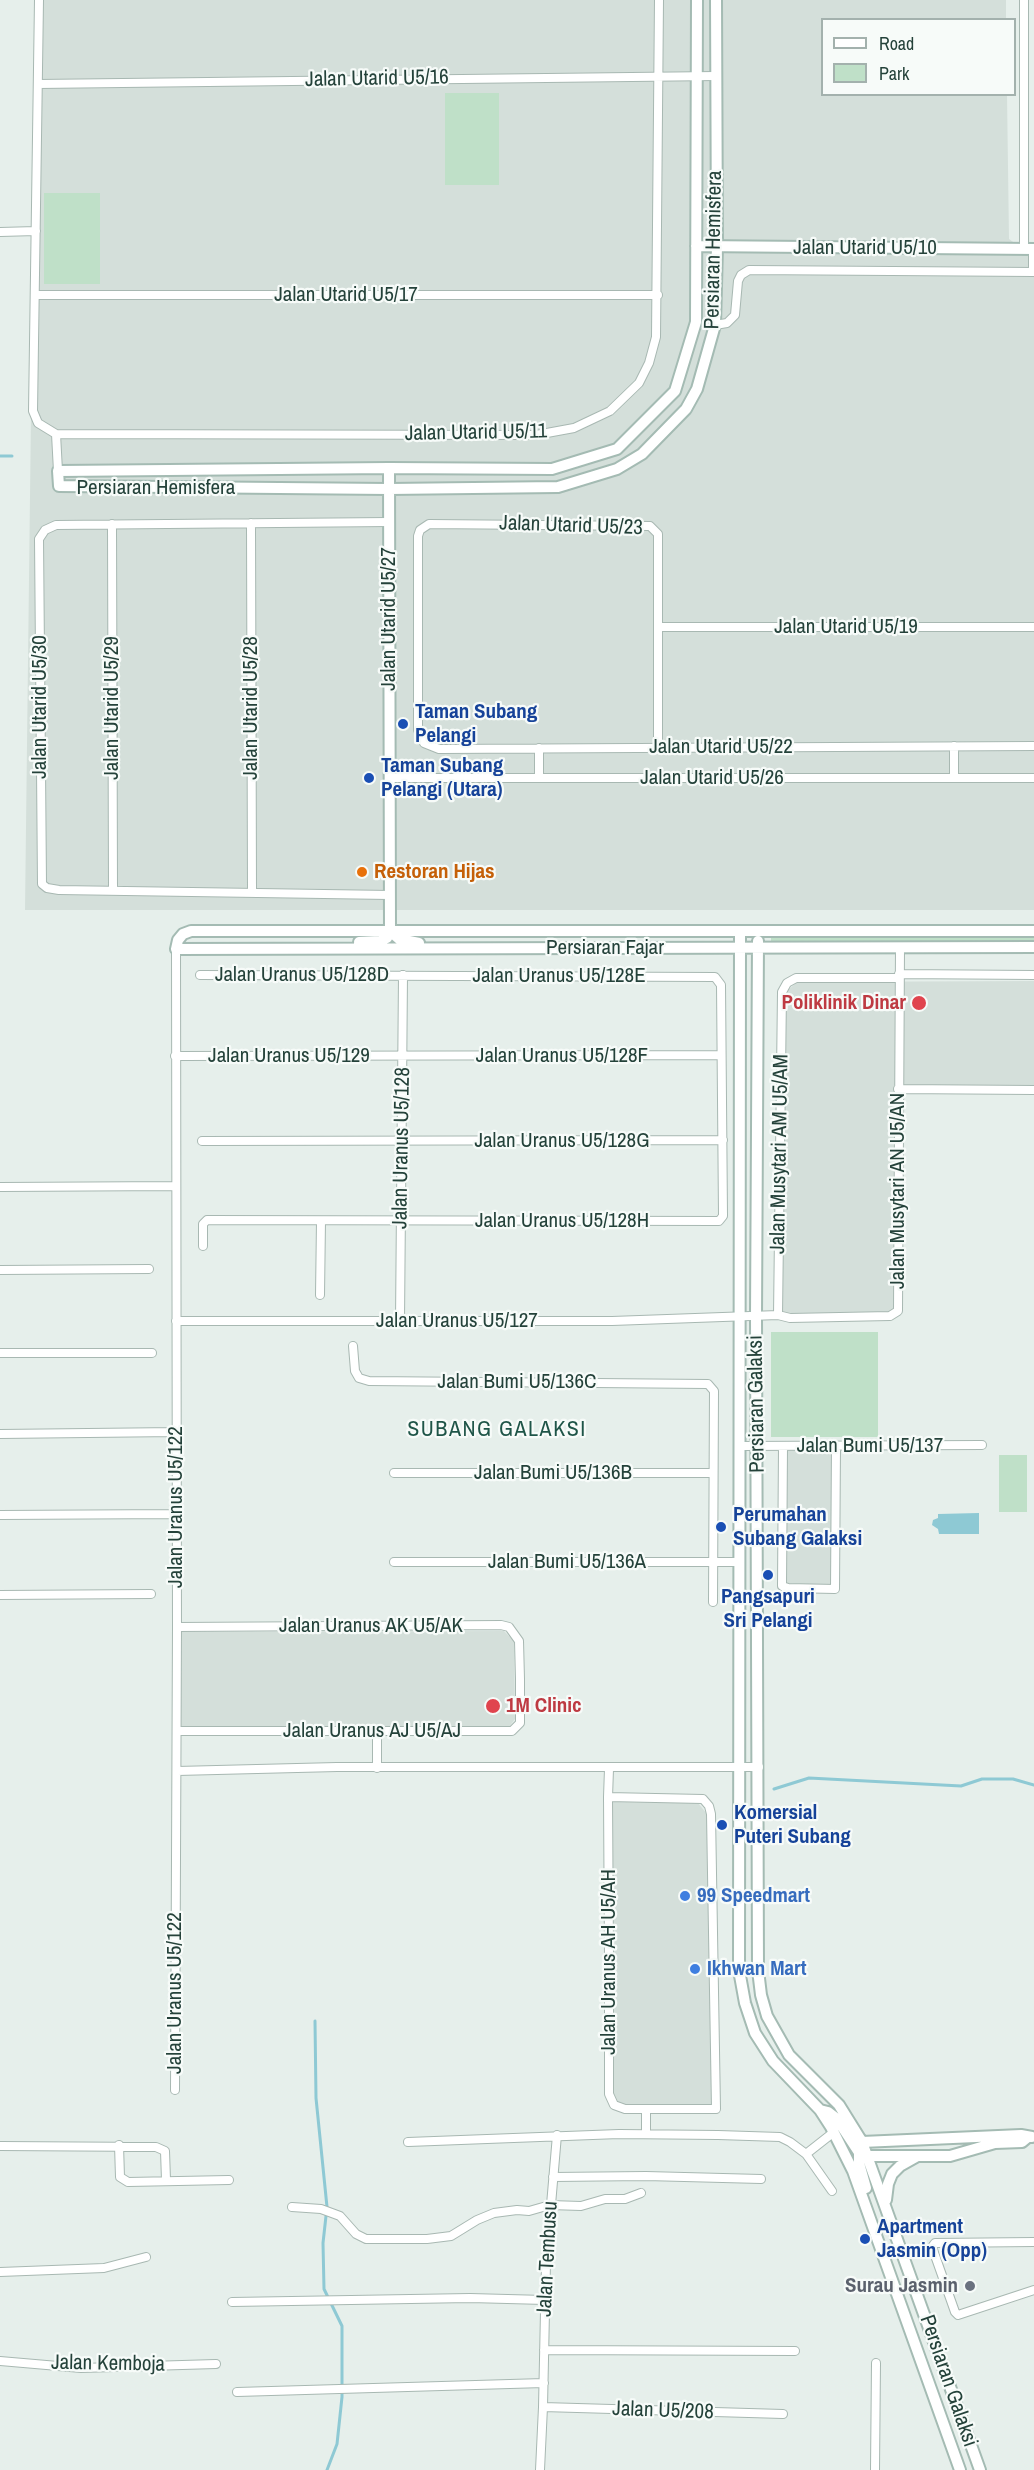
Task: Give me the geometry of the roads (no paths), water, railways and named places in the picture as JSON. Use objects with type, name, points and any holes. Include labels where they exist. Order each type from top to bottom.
[{"type":"street","points":[[39,0],[33,411],[38,423],[56,434],[58,471]]},
{"type":"street","name":"Jalan Utarid U5/11","points":[[56,434],[536,435],[574,428],[610,411],[639,383],[649,363],[656,337],[659,0]]},
{"type":"street","name":"Persiaran Hemisfera","points":[[697,0],[696,322],[675,391],[617,449],[552,469],[58,471],[59,485],[62,487],[389,489],[558,488],[617,469],[642,454],[686,409],[697,388],[715,325],[716,0]]},
{"type":"street","points":[[715,325],[727,323],[735,315],[738,281],[741,275],[749,270],[1034,272],[1031,249],[1024,0]]},
{"type":"street","name":"Jalan Utarid U5/16","points":[[38,84],[716,76]]},
{"type":"street","points":[[0,232],[36,231]]},
{"type":"street","name":"Jalan Utarid U5/10","points":[[696,246],[1031,249]]},
{"type":"street","name":"Jalan Utarid U5/17","points":[[35,295],[658,296]]},
{"type":"street","name":"Jalan Utarid U5/27","points":[[388,468],[390,931]]},
{"type":"street","name":"Jalan Utarid U5/27","points":[[39,539],[45,530],[56,525],[389,522]]},
{"type":"street","name":"Jalan Utarid U5/28","points":[[251,523],[252,893]]},
{"type":"street","name":"Jalan Utarid U5/29","points":[[112,524],[113,891]]},
{"type":"street","name":"Jalan Utarid U5/23","points":[[418,730],[418,536],[420,530],[429,524],[650,526],[658,534],[658,747]]},
{"type":"street","name":"Jalan Utarid U5/30","points":[[39,539],[40,874],[42,884],[47,888],[113,891]]},
{"type":"street","name":"Jalan Utarid U5/19","points":[[658,627],[1034,627]]},
{"type":"street","name":"Jalan Utarid U5/22","points":[[418,730],[424,743],[439,749],[1034,746]]},
{"type":"street","points":[[954,746],[954,778]]},
{"type":"street","points":[[539,748],[539,777]]},
{"type":"street","name":"Jalan Utarid U5/26","points":[[389,777],[1034,778]]},
{"type":"street","points":[[113,891],[390,895]]},
{"type":"street","name":"Persiaran Fajar","points":[[1034,931],[191,931],[183,934],[178,940],[176,949],[1034,947]]},
{"type":"street","points":[[280,949],[380,941],[387,938],[390,931],[399,939],[407,942],[505,949]]},
{"type":"street","name":"Persiaran Galaksi","points":[[740,932],[739,1970],[745,2003],[755,2033],[773,2061],[820,2110],[834,2132],[853,2171],[960,2470]]},
{"type":"street","name":"Persiaran Galaksi","points":[[758,932],[756,1316],[758,1970],[761,1995],[767,2016],[789,2055],[839,2105],[862,2150],[886,2206],[980,2470]]},
{"type":"street","name":"Jalan Musytari AN U5/AN","points":[[778,1315],[790,1318],[890,1316],[898,1311],[900,948]]},
{"type":"street","name":"Jalan Uranus U5/122","points":[[175,2090],[176,949]]},
{"type":"street","name":"Jalan Uranus U5/128D","points":[[200,975],[403,975]]},
{"type":"street","name":"Jalan Uranus U5/128E","points":[[403,975],[715,977],[721,985],[721,1055]]},
{"type":"street","name":"Jalan Uranus U5/128","points":[[400,1321],[403,975]]},
{"type":"street","points":[[899,976],[1034,975]]},
{"type":"street","name":"Jalan Musytari AM U5/AM","points":[[778,1315],[782,992],[787,983],[796,978],[899,976]]},
{"type":"street","points":[[721,1055],[723,1140]]},
{"type":"street","name":"Jalan Uranus U5/128F","points":[[403,1056],[721,1055]]},
{"type":"street","name":"Jalan Uranus U5/129","points":[[175,1056],[403,1056]]},
{"type":"street","points":[[898,1089],[1034,1090]]},
{"type":"street","name":"Jalan Uranus U5/128G","points":[[202,1141],[723,1140]]},
{"type":"street","name":"Jalan Uranus U5/128H","points":[[203,1246],[203,1224],[207,1220],[718,1221],[722,1219],[723,1140]]},
{"type":"street","points":[[0,1187],[175,1186]]},
{"type":"street","points":[[320,1294],[321,1221]]},
{"type":"street","points":[[0,1270],[148,1269]]},
{"type":"street","points":[[756,1316],[778,1315]]},
{"type":"street","name":"Jalan Uranus U5/127","points":[[176,1321],[612,1321],[756,1316]]},
{"type":"street","name":"Jalan Bumi U5/136C","points":[[353,1346],[355,1371],[359,1378],[369,1381],[708,1384],[714,1391],[712,1473]]},
{"type":"street","points":[[0,1353],[152,1353]]},
{"type":"street","points":[[0,1434],[176,1432]]},
{"type":"street","name":"Jalan Bumi U5/137","points":[[740,1446],[982,1445]]},
{"type":"street","points":[[783,1447],[782,1586],[835,1589],[836,1446]]},
{"type":"street","name":"Jalan Bumi U5/136B","points":[[394,1473],[712,1473]]},
{"type":"street","points":[[712,1473],[713,1602]]},
{"type":"street","points":[[0,1515],[176,1514]]},
{"type":"street","name":"Jalan Bumi U5/136A","points":[[394,1562],[740,1562]]},
{"type":"street","points":[[0,1596],[151,1594]]},
{"type":"street","name":"Jalan Uranus AK U5/AK","points":[[177,1627],[501,1625],[514,1632],[519,1641],[520,1679]]},
{"type":"street","name":"Jalan Uranus AJ U5/AJ","points":[[177,1731],[512,1731],[520,1723],[520,1679]]},
{"type":"street","points":[[377,1731],[377,1768]]},
{"type":"street","points":[[177,1771],[759,1767]]},
{"type":"street","name":"Jalan Uranus AH U5/AH","points":[[609,1768],[609,1797],[609,2094],[614,2105],[625,2109],[716,2109],[711,1814],[709,1806],[703,1799],[609,1797]]},
{"type":"street","points":[[646,2109],[646,2134]]},
{"type":"street","points":[[820,2110],[828,2112],[837,2119],[862,2150],[919,2156],[960,2154],[994,2143],[1022,2142],[1031,2137]]},
{"type":"street","points":[[806,2154],[834,2132]]},
{"type":"street","points":[[408,2142],[557,2135],[646,2134],[780,2138],[790,2142],[806,2154],[832,2191]]},
{"type":"street","name":"Jalan Tembusu","points":[[540,2470],[545,2300],[550,2205],[557,2135]]},
{"type":"street","points":[[862,2150],[1021,2135],[1031,2137]]},
{"type":"street","points":[[0,2146],[119,2145],[161,2148],[165,2151],[166,2180]]},
{"type":"street","points":[[119,2145],[119,2168],[123,2180],[135,2182],[229,2180]]},
{"type":"street","points":[[862,2150],[859,2163],[869,2199],[867,2208]]},
{"type":"street","points":[[886,2206],[885,2195],[892,2175],[909,2160],[919,2156]]},
{"type":"street","points":[[553,2177],[645,2176],[760,2179]]},
{"type":"street","points":[[292,2207],[321,2209],[340,2216],[356,2234],[366,2239],[427,2240],[451,2236],[477,2220],[494,2213],[528,2211],[550,2205],[581,2206],[605,2199],[625,2199],[641,2193]]},
{"type":"street","points":[[1034,2242],[935,2243],[932,2247],[958,2315],[1034,2290]]},
{"type":"street","points":[[0,2272],[96,2269],[146,2257]]},
{"type":"street","points":[[232,2302],[470,2298],[545,2300]]},
{"type":"street","points":[[544,2350],[795,2351]]},
{"type":"street","name":"Jalan Kemboja","points":[[0,2361],[81,2368],[216,2364]]},
{"type":"street","points":[[875,2470],[876,2363]]},
{"type":"street","points":[[237,2392],[544,2383]]},
{"type":"street","name":"Jalan U5/208","points":[[543,2407],[783,2414]]},
{"type":"water","points":[[979,1513],[979,1534],[939,1534],[938,1529],[932,1525],[933,1520],[938,1518],[938,1514]]},
{"type":"waterway","points":[[0,456],[12,456]]},
{"type":"waterway","points":[[774,1789],[809,1778],[961,1786],[982,1779],[1013,1779],[1034,1785]]},
{"type":"waterway","points":[[315,2021],[316,2098],[327,2207],[323,2243],[324,2289],[342,2326],[342,2397],[337,2444],[327,2470]]},
{"type":"place","name":"Taman Subang Pelangi","points":[[403,724]]},
{"type":"place","name":"Taman Subang Pelangi (Utara)","points":[[369,778]]},
{"type":"place","name":"Restoran Hijas","points":[[362,872]]},
{"type":"place","name":"Poliklinik Dinar","points":[[919,1003]]},
{"type":"place","name":"Perumahan Subang Galaksi","points":[[721,1527]]},
{"type":"place","name":"Pangsapuri Sri Pelangi","points":[[768,1575]]},
{"type":"place","name":"1M Clinic","points":[[493,1706]]},
{"type":"place","name":"Komersial Puteri Subang","points":[[722,1825]]},
{"type":"place","name":"99 Speedmart","points":[[685,1896]]},
{"type":"place","name":"Ikhwan Mart","points":[[695,1969]]},
{"type":"place","name":"Apartment Jasmin (Opp)","points":[[865,2239]]},
{"type":"place","name":"Surau Jasmin","points":[[970,2286]]},
{"type":"district","name":"SUBANG GALAKSI","points":[[497,1430]]}]
